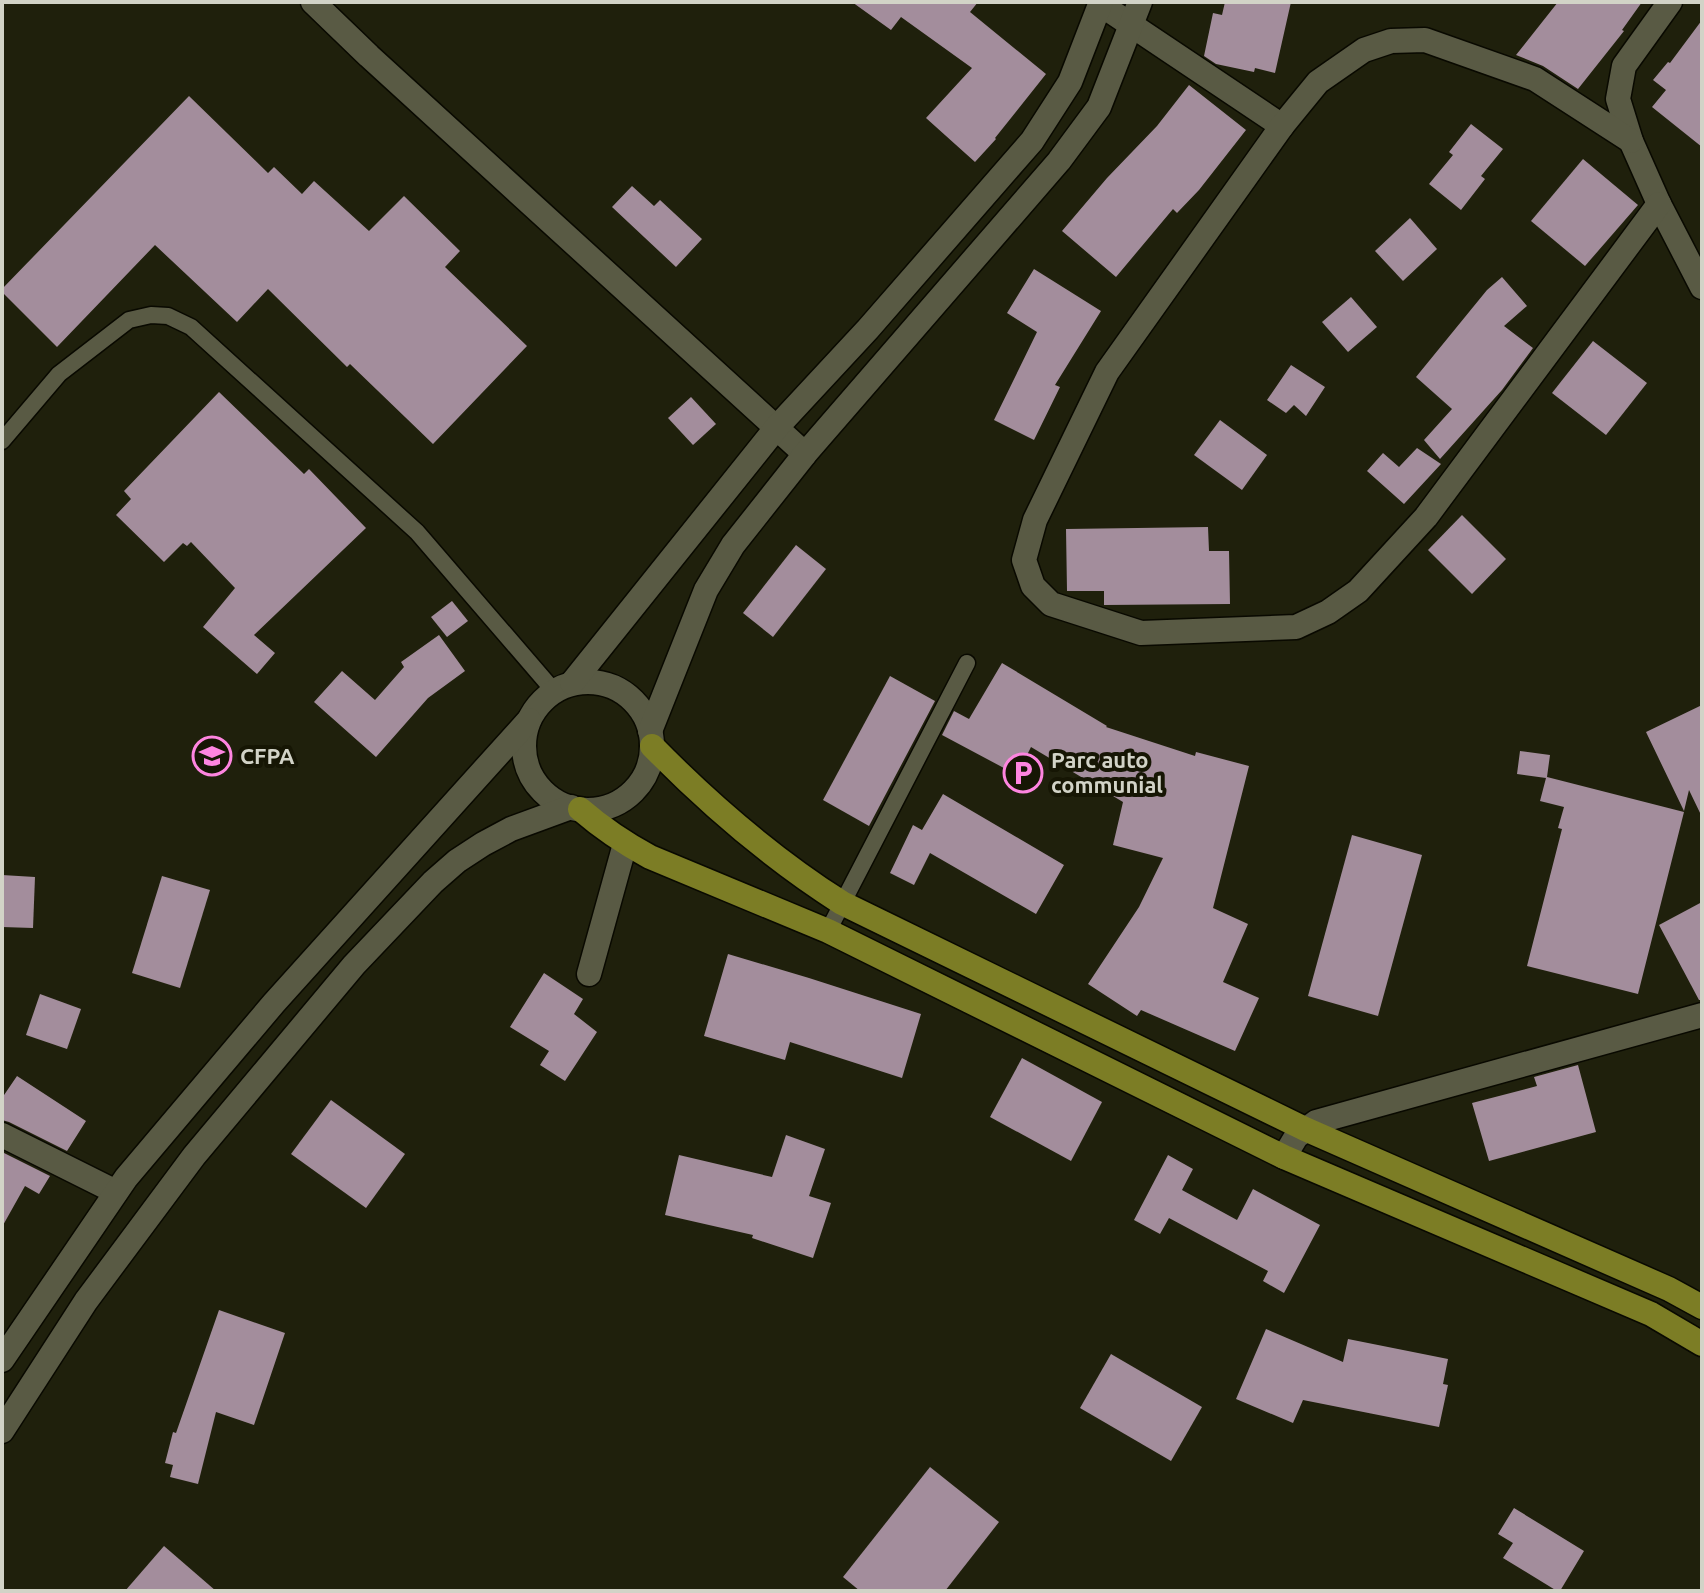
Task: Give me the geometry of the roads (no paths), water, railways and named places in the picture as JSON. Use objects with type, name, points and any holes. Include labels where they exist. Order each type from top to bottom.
[{"type":"main road","points":[[313,2],[805,454]]},
{"type":"main road","points":[[1670,2],[1624,66],[1618,99],[1631,141],[1659,204],[1702,287]]},
{"type":"main road","points":[[2,1360],[116,1192],[274,1003],[529,720],[535,709],[563,687],[777,427],[868,329],[1032,141],[1070,82],[1101,3],[1136,13],[1282,126]]},
{"type":"main road","points":[[2,1431],[86,1301],[194,1156],[354,965],[433,882],[457,861],[511,829],[575,808],[610,806],[636,788],[650,761],[651,738],[696,615],[733,545],[805,454],[1059,161],[1099,107],[1136,13]]},
{"type":"main road","points":[[1631,141],[1535,79],[1425,40],[1391,41],[1364,50],[1318,82],[1282,126],[1107,372],[1035,520],[1024,560],[1033,586],[1051,604],[1141,633],[1296,627],[1328,612],[1358,591],[1426,517],[1659,204]]},
{"type":"main road","points":[[563,687],[589,682],[606,684],[634,701],[644,715],[651,738],[687,782],[804,879],[842,903],[1305,1129],[1669,1289],[1702,1307]]},
{"type":"main road","points":[[529,720],[524,750],[527,765],[544,792],[556,801],[575,808],[625,844],[828,931],[1284,1157],[1651,1314],[1702,1344]]},
{"type":"main road","points":[[589,974],[625,844]]},
{"type":"main road","points":[[1284,1157],[1296,1137],[1316,1122],[1702,1015]]},
{"type":"main road","points":[[2,1135],[116,1192]]},
{"type":"lane","points":[[2,441],[59,374],[129,320],[151,315],[168,316],[191,327],[417,532],[563,687]]},
{"type":"lane","points":[[828,931],[967,663]]},
{"type":"place","name":"CFPA","points":[[212,756]]},
{"type":"place","name":"Parc auto communial","points":[[1023,773]]}]
